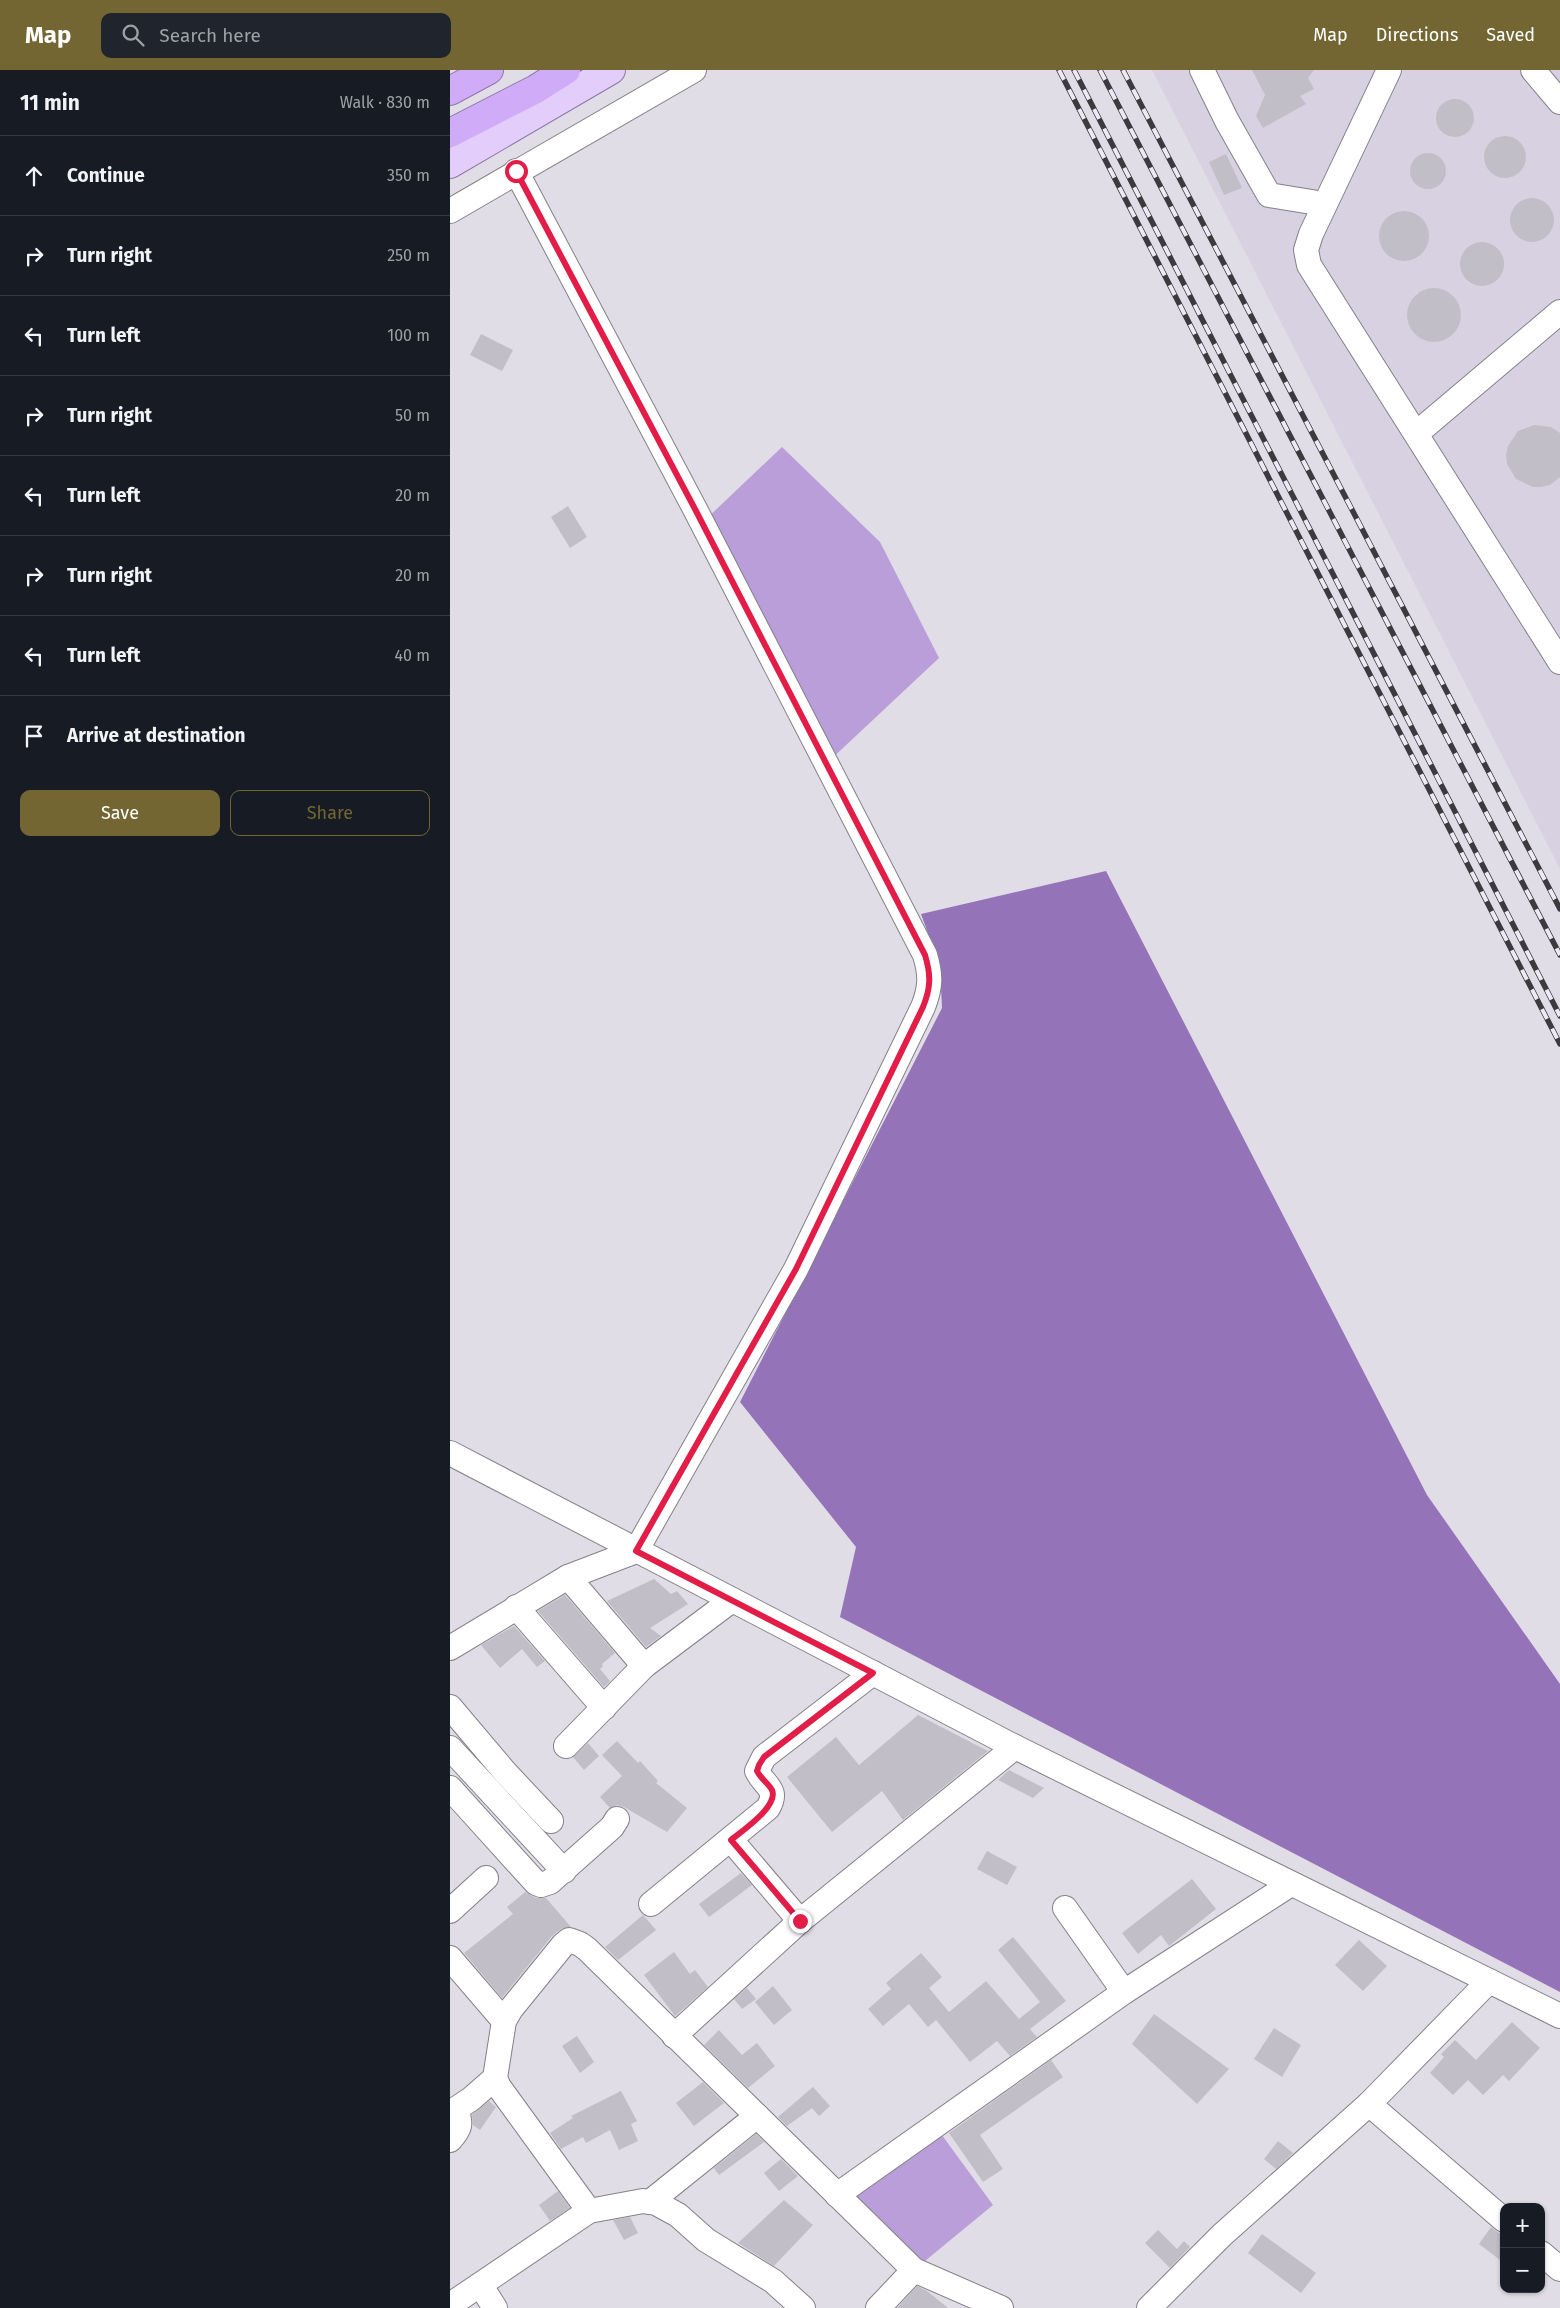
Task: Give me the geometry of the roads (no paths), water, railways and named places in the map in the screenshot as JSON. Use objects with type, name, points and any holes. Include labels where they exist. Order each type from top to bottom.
[{"type":"highway","points":[[450,91],[489,70]]},
{"type":"highway","points":[[450,133],[533,79],[566,70]]},
{"type":"main road","points":[[450,164],[611,70]]},
{"type":"street","points":[[450,211],[516,171],[694,70]]},
{"type":"street","points":[[1202,70],[1227,121],[1269,194],[1324,204]]},
{"type":"street","points":[[1389,70],[1310,234],[1306,250],[1309,265],[1559,659]]},
{"type":"street","points":[[1533,70],[1560,102]]},
{"type":"street","points":[[450,1648],[568,1577],[636,1551],[796,1269],[923,1007],[930,990],[931,974],[925,955],[696,511],[516,171]]},
{"type":"street","points":[[1417,433],[1560,312]]},
{"type":"street","points":[[450,1453],[1015,1747],[1560,2016]]},
{"type":"street","points":[[568,1577],[644,1666]]},
{"type":"street","points":[[566,1746],[644,1666],[732,1600]]},
{"type":"street","points":[[516,1607],[604,1708]]},
{"type":"street","points":[[652,1904],[768,1808],[772,1800],[772,1792],[757,1771],[764,1757],[873,1673]]},
{"type":"street","points":[[450,1707],[505,1772],[551,1821]]},
{"type":"street","points":[[674,2036],[800,1921],[1015,1747]]},
{"type":"street","points":[[450,1748],[564,1870]]},
{"type":"street","points":[[505,1772],[487,1788],[455,1803],[536,1883],[541,1885],[550,1882],[616,1823],[617,1819]]},
{"type":"street","points":[[731,1840],[800,1921]]},
{"type":"street","points":[[450,1910],[486,1878]]},
{"type":"street","points":[[837,2194],[936,2127],[1124,1992],[1291,1884]]},
{"type":"street","points":[[1065,1908],[1124,1992]]},
{"type":"street","points":[[589,2211],[499,2088],[495,2078],[504,2021],[517,2002],[569,1940],[587,1949],[914,2270],[1001,2308]]},
{"type":"street","points":[[450,1958],[504,2021]]},
{"type":"street","points":[[1150,2308],[1222,2235],[1368,2104],[1489,1981]]},
{"type":"street","points":[[450,2140],[461,2126],[461,2120],[453,2112],[495,2078]]},
{"type":"street","points":[[1368,2104],[1500,2217]]},
{"type":"street","points":[[650,2202],[757,2116]]},
{"type":"street","points":[[450,2305],[589,2211],[643,2201],[664,2206],[678,2215],[706,2240],[773,2281],[803,2308]]},
{"type":"street","points":[[1545,2256],[1560,2269]]},
{"type":"street","points":[[878,2308],[914,2270]]},
{"type":"street","points":[[480,2286],[495,2308]]},
{"type":"railway","points":[[1059,70],[1560,1044]]},
{"type":"railway","points":[[1074,70],[1560,1016]]},
{"type":"railway","points":[[1100,70],[1560,955]]},
{"type":"railway","points":[[1123,70],[1560,909]]}]
